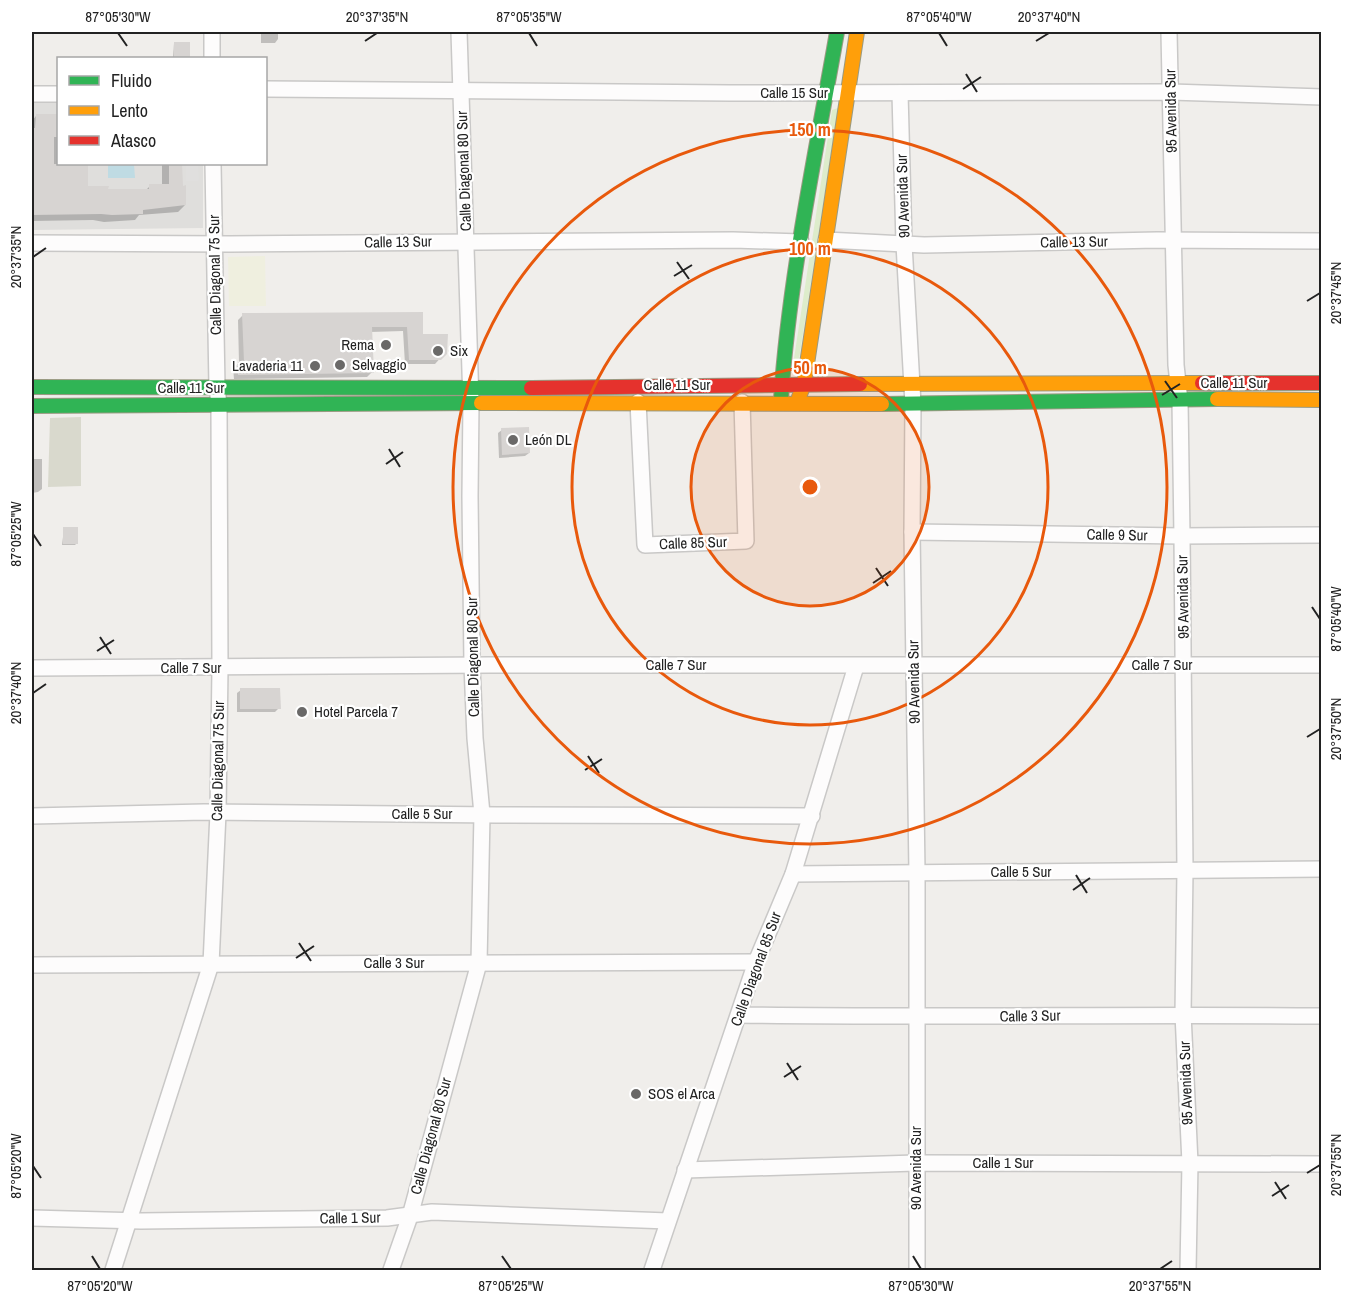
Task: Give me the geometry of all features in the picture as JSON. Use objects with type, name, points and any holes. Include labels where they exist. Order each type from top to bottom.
[{"type":"main road","points":[[781,402],[801,242],[837,32]]},
{"type":"main road","points":[[797,403],[804,384],[857,32]]},
{"type":"main road","name":"Calle 11 Sur","points":[[32,406],[219,405],[782,384],[1322,383]]},
{"type":"main road","name":"Calle 11 Sur","points":[[32,387],[217,387],[638,402],[913,404],[1208,399],[1322,400]]},
{"type":"street","points":[[212,32],[212,57]]},
{"type":"street","name":"Calle Diagonal 80 Sur","points":[[391,1270],[410,1216],[479,963],[482,814],[475,738],[472,665],[467,241],[459,32]]},
{"type":"street","name":"95 Avenida Sur","points":[[1169,32],[1177,383],[1180,401],[1184,665],[1184,1014],[1190,1163],[1188,1270]]},
{"type":"street","name":"Calle 15 Sur","points":[[267,89],[827,93],[1171,92],[1322,97]]},
{"type":"street","name":"90 Avenida Sur","points":[[900,93],[904,244],[913,404],[912,532],[917,872],[917,1270]]},
{"type":"street","points":[[32,94],[57,94]]},
{"type":"street","name":"Calle Diagonal 75 Sur","points":[[113,1270],[211,964],[218,813],[220,668],[219,405],[213,165]]},
{"type":"street","name":"Calle 13 Sur","points":[[32,243],[733,240],[801,242]]},
{"type":"street","name":"Calle 13 Sur","points":[[826,240],[904,244],[1174,240],[1322,241]]},
{"type":"street","name":"Calle 85 Sur","points":[[638,402],[645,545],[746,541],[742,402]]},
{"type":"street","name":"Calle 9 Sur","points":[[912,532],[1182,536],[1322,535]]},
{"type":"street","name":"Calle 7 Sur","points":[[32,668],[472,665],[1322,665]]},
{"type":"street","name":"Calle Diagonal 85 Sur","points":[[652,1270],[756,962],[793,874],[855,666]]},
{"type":"street","name":"Calle 5 Sur","points":[[32,816],[218,813],[812,816]]},
{"type":"street","name":"Calle 5 Sur","points":[[793,874],[1322,868]]},
{"type":"street","name":"Calle 3 Sur","points":[[32,965],[756,962]]},
{"type":"street","name":"Calle 3 Sur","points":[[739,1015],[1322,1016]]},
{"type":"street","name":"Calle 1 Sur","points":[[685,1170],[916,1163],[1322,1164]]},
{"type":"street","name":"Calle 1 Sur","points":[[32,1218],[128,1221],[410,1216],[432,1212],[668,1221]]},
{"type":"shaded area","points":[[57,101],[57,165],[203,165],[203,228],[32,230],[32,102]]},
{"type":"shaded area","points":[[186,165],[198,165],[199,181],[186,181]]},
{"type":"shaded area","points":[[81,417],[81,486],[48,487],[50,418]]},
{"type":"green space","points":[[838,108],[798,366],[795,370],[793,365],[832,110]]},
{"type":"green space","points":[[265,256],[266,306],[229,306],[228,257]]},
{"type":"water","points":[[108,165],[134,165],[135,178],[108,178]]},
{"type":"building","points":[[174,42],[190,42],[190,57],[174,57]]},
{"type":"building","points":[[36,114],[57,114],[54,164],[88,165],[88,186],[109,186],[108,189],[149,189],[149,184],[169,184],[169,165],[182,165],[183,186],[186,185],[186,205],[143,210],[143,214],[32,215],[32,128],[35,128]]},
{"type":"building","points":[[423,312],[423,334],[448,334],[447,354],[441,360],[409,360],[407,327],[372,327],[374,373],[238,375],[238,362],[244,362],[242,313]]},
{"type":"building","points":[[529,427],[530,453],[502,455],[501,428]]},
{"type":"building","points":[[63,527],[78,527],[78,544],[63,544]]},
{"type":"building","points":[[240,688],[280,688],[281,709],[240,709]]},
{"type":"traffic: fast","points":[[781,399],[797,261],[837,32]]},
{"type":"traffic: fast","points":[[32,387],[531,388]]},
{"type":"traffic: fast","points":[[882,404],[1217,399]]},
{"type":"traffic: fast","points":[[32,406],[481,403]]},
{"type":"traffic: slow","points":[[799,397],[804,384],[857,32]]},
{"type":"traffic: slow","points":[[860,384],[1202,383]]},
{"type":"traffic: slow","points":[[1217,399],[1322,400]]},
{"type":"traffic: slow","points":[[481,403],[882,404]]},
{"type":"traffic: jam","points":[[1202,383],[1322,383]]},
{"type":"traffic: jam","points":[[531,388],[860,384]]},
{"type":"place","name":"Rema","points":[[386,345]]},
{"type":"place","name":"Six","points":[[438,351]]},
{"type":"place","name":"Selvaggio","points":[[340,365]]},
{"type":"place","name":"Lavaderia 11","points":[[315,366]]},
{"type":"place","name":"León DL","points":[[513,440]]},
{"type":"place","name":"Hotel Parcela 7","points":[[302,712]]},
{"type":"place","name":"SOS el Arca","points":[[636,1094]]}]
